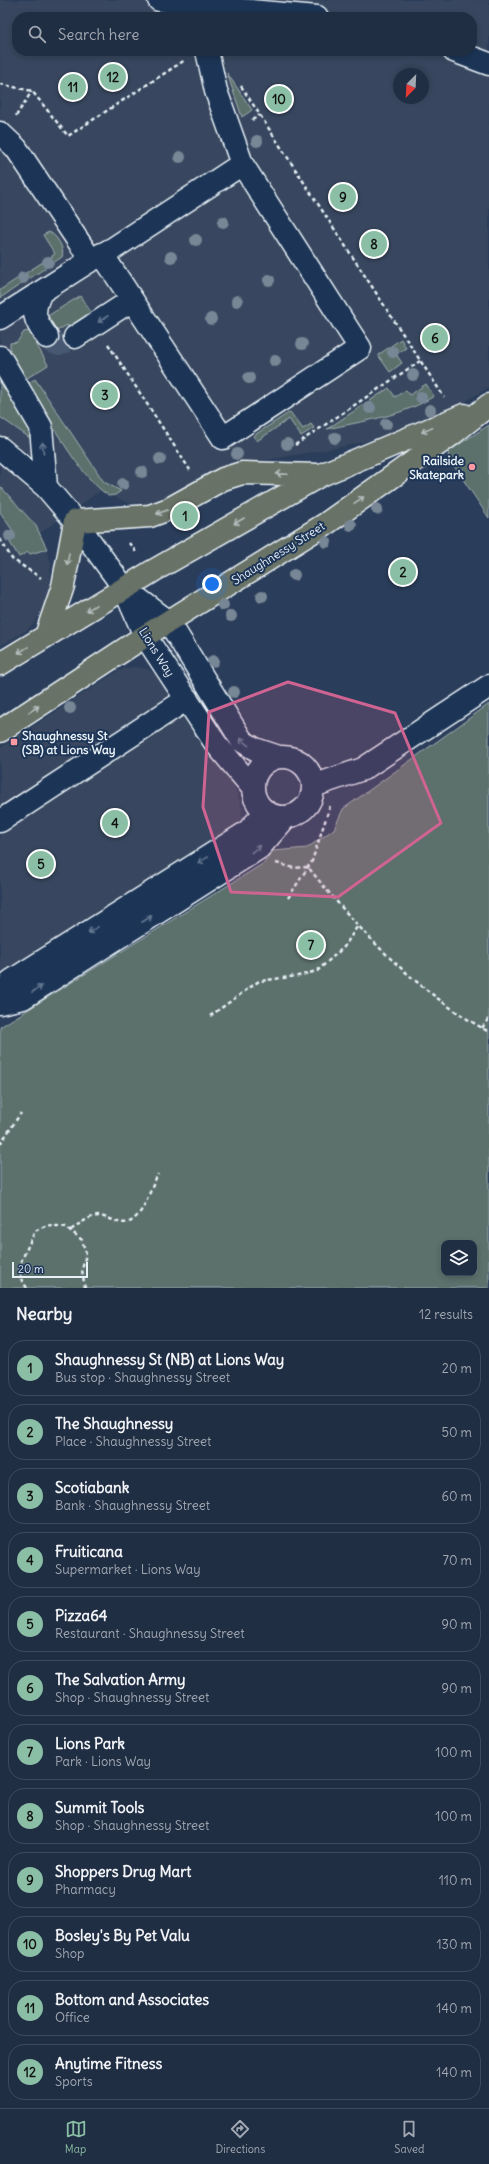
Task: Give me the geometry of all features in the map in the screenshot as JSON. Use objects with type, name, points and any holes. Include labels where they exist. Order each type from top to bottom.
[{"type":"main road","name":"Shaughnessy Street","points":[[0,664],[124,588],[321,475],[489,404]]},
{"type":"main road","name":"Shaughnessy Street","points":[[0,731],[145,636],[327,522],[451,435],[489,404]]},
{"type":"main road","points":[[46,636],[63,586],[75,521],[150,516],[169,509],[223,479],[242,472],[321,475]]},
{"type":"street","points":[[159,0],[198,11],[218,12]]},
{"type":"street","points":[[2,134],[16,148],[96,257],[132,300],[223,438],[360,348],[242,164],[216,91],[200,56]]},
{"type":"street","points":[[467,56],[489,64]]},
{"type":"street","points":[[0,319],[242,164]]},
{"type":"street","points":[[40,292],[35,304],[34,314],[36,320],[47,337]]},
{"type":"street","points":[[75,337],[132,300]]},
{"type":"street","points":[[0,357],[41,426],[46,487]]},
{"type":"street","points":[[0,448],[46,487],[75,521],[124,588]]},
{"type":"street","name":"Lions Way","points":[[124,588],[169,622],[224,710],[237,736],[255,749],[279,757]]},
{"type":"street","name":"Lions Way","points":[[124,588],[145,636],[226,757],[252,787]]},
{"type":"street","points":[[313,786],[364,769],[489,686]]},
{"type":"street","points":[[0,821],[187,699]]},
{"type":"street","points":[[1,1002],[11,981],[276,814],[299,812],[306,805],[311,796],[313,786],[311,776],[306,768],[294,759],[279,757],[270,760],[262,765],[256,773],[252,787],[256,801],[276,814]]},
{"type":"path","points":[[0,84],[32,91],[68,136],[196,56]]},
{"type":"path","points":[[238,81],[447,403]]},
{"type":"path","points":[[2,134],[32,91]]},
{"type":"path","points":[[108,343],[193,474]]},
{"type":"path","points":[[295,445],[420,360]]},
{"type":"path","points":[[0,539],[12,559],[47,582]]},
{"type":"path","points":[[129,543],[136,552]]},
{"type":"path","points":[[288,898],[315,854],[319,837],[333,800]]},
{"type":"path","points":[[272,860],[287,867],[308,867]]},
{"type":"path","points":[[308,867],[357,927],[416,981],[489,1032]]},
{"type":"path","points":[[210,1016],[259,982],[298,976],[317,971],[344,947],[357,927]]},
{"type":"path","points":[[482,1028],[489,1018]]},
{"type":"path","points":[[0,1144],[21,1113]]},
{"type":"path","points":[[70,1230],[93,1217],[105,1217],[121,1223],[133,1220],[139,1213],[158,1174]]},
{"type":"path","points":[[27,1288],[21,1279],[19,1266],[35,1231],[47,1225],[66,1227],[82,1240],[86,1248],[82,1270],[86,1288]]},
{"type":"highlighted area","points":[[288,682],[395,713],[441,823],[338,897],[231,892],[203,807],[209,712]]},
{"type":"shaded area","points":[[0,0],[489,0],[489,387],[456,407],[387,436],[347,446],[249,463],[171,499],[150,505],[126,502],[100,491],[40,533],[51,564],[50,583],[46,603],[35,622],[27,630],[0,646]]},
{"type":"shaded area","points":[[132,667],[148,669],[161,679],[231,777],[242,809],[241,819],[237,826],[0,979],[0,748],[118,671]]},
{"type":"green space","points":[[227,73],[252,110],[242,117]]},
{"type":"green space","points":[[49,232],[55,236],[60,243],[63,254],[62,257],[0,298],[0,290],[55,254],[43,235]]},
{"type":"green space","points":[[80,296],[91,312],[68,327],[67,325],[57,331],[53,330],[46,317]]},
{"type":"green space","points":[[29,331],[48,365],[24,380],[12,358],[10,343],[17,342],[24,332]]},
{"type":"green space","points":[[401,339],[406,348],[396,354],[402,363],[390,372],[378,355]]},
{"type":"green space","points":[[0,378],[36,433],[30,438],[0,417]]},
{"type":"green space","points":[[35,379],[104,482],[121,491],[115,495],[109,496],[97,487],[86,475],[64,444],[27,384]]},
{"type":"green space","points":[[426,384],[434,396],[422,403],[383,417],[327,429],[389,388],[395,397],[406,390],[410,395]]},
{"type":"green space","points":[[290,412],[303,429],[311,424],[314,428],[301,436],[289,419],[257,441],[253,436]]},
{"type":"green space","name":"Railside Skatepark","points":[[489,425],[489,518],[448,457],[449,451]]},
{"type":"green space","points":[[0,486],[36,526],[47,549],[30,554],[28,552],[19,557],[6,536],[13,531],[0,512]]},
{"type":"green space","points":[[489,704],[489,1288],[0,1288],[0,1027],[264,863],[273,851],[307,848],[334,829],[343,809]]},
{"type":"tunnel","points":[[47,337],[51,342],[59,345],[75,337]]},
{"type":"place","name":"Anytime Fitness","points":[[113,77]]},
{"type":"place","name":"Bottom and Associates","points":[[73,87]]},
{"type":"place","name":"Bosley's By Pet Valu","points":[[279,99]]},
{"type":"place","name":"Shoppers Drug Mart","points":[[343,197]]},
{"type":"place","name":"Summit Tools","points":[[374,244]]},
{"type":"place","name":"The Salvation Army","points":[[435,338]]},
{"type":"place","name":"Scotiabank","points":[[105,395]]},
{"type":"place","name":"Railside Skatepark","points":[[472,467]]},
{"type":"place","name":"Shaughnessy St (NB) at Lions Way","points":[[185,516]]},
{"type":"place","name":"The Shaughnessy","points":[[403,572]]},
{"type":"place","name":"Shaughnessy St (SB) at Lions Way","points":[[14,742]]},
{"type":"place","name":"Fruiticana","points":[[115,823]]},
{"type":"place","name":"Pizza64","points":[[41,864]]},
{"type":"place","name":"Lions Park","points":[[311,945]]}]
